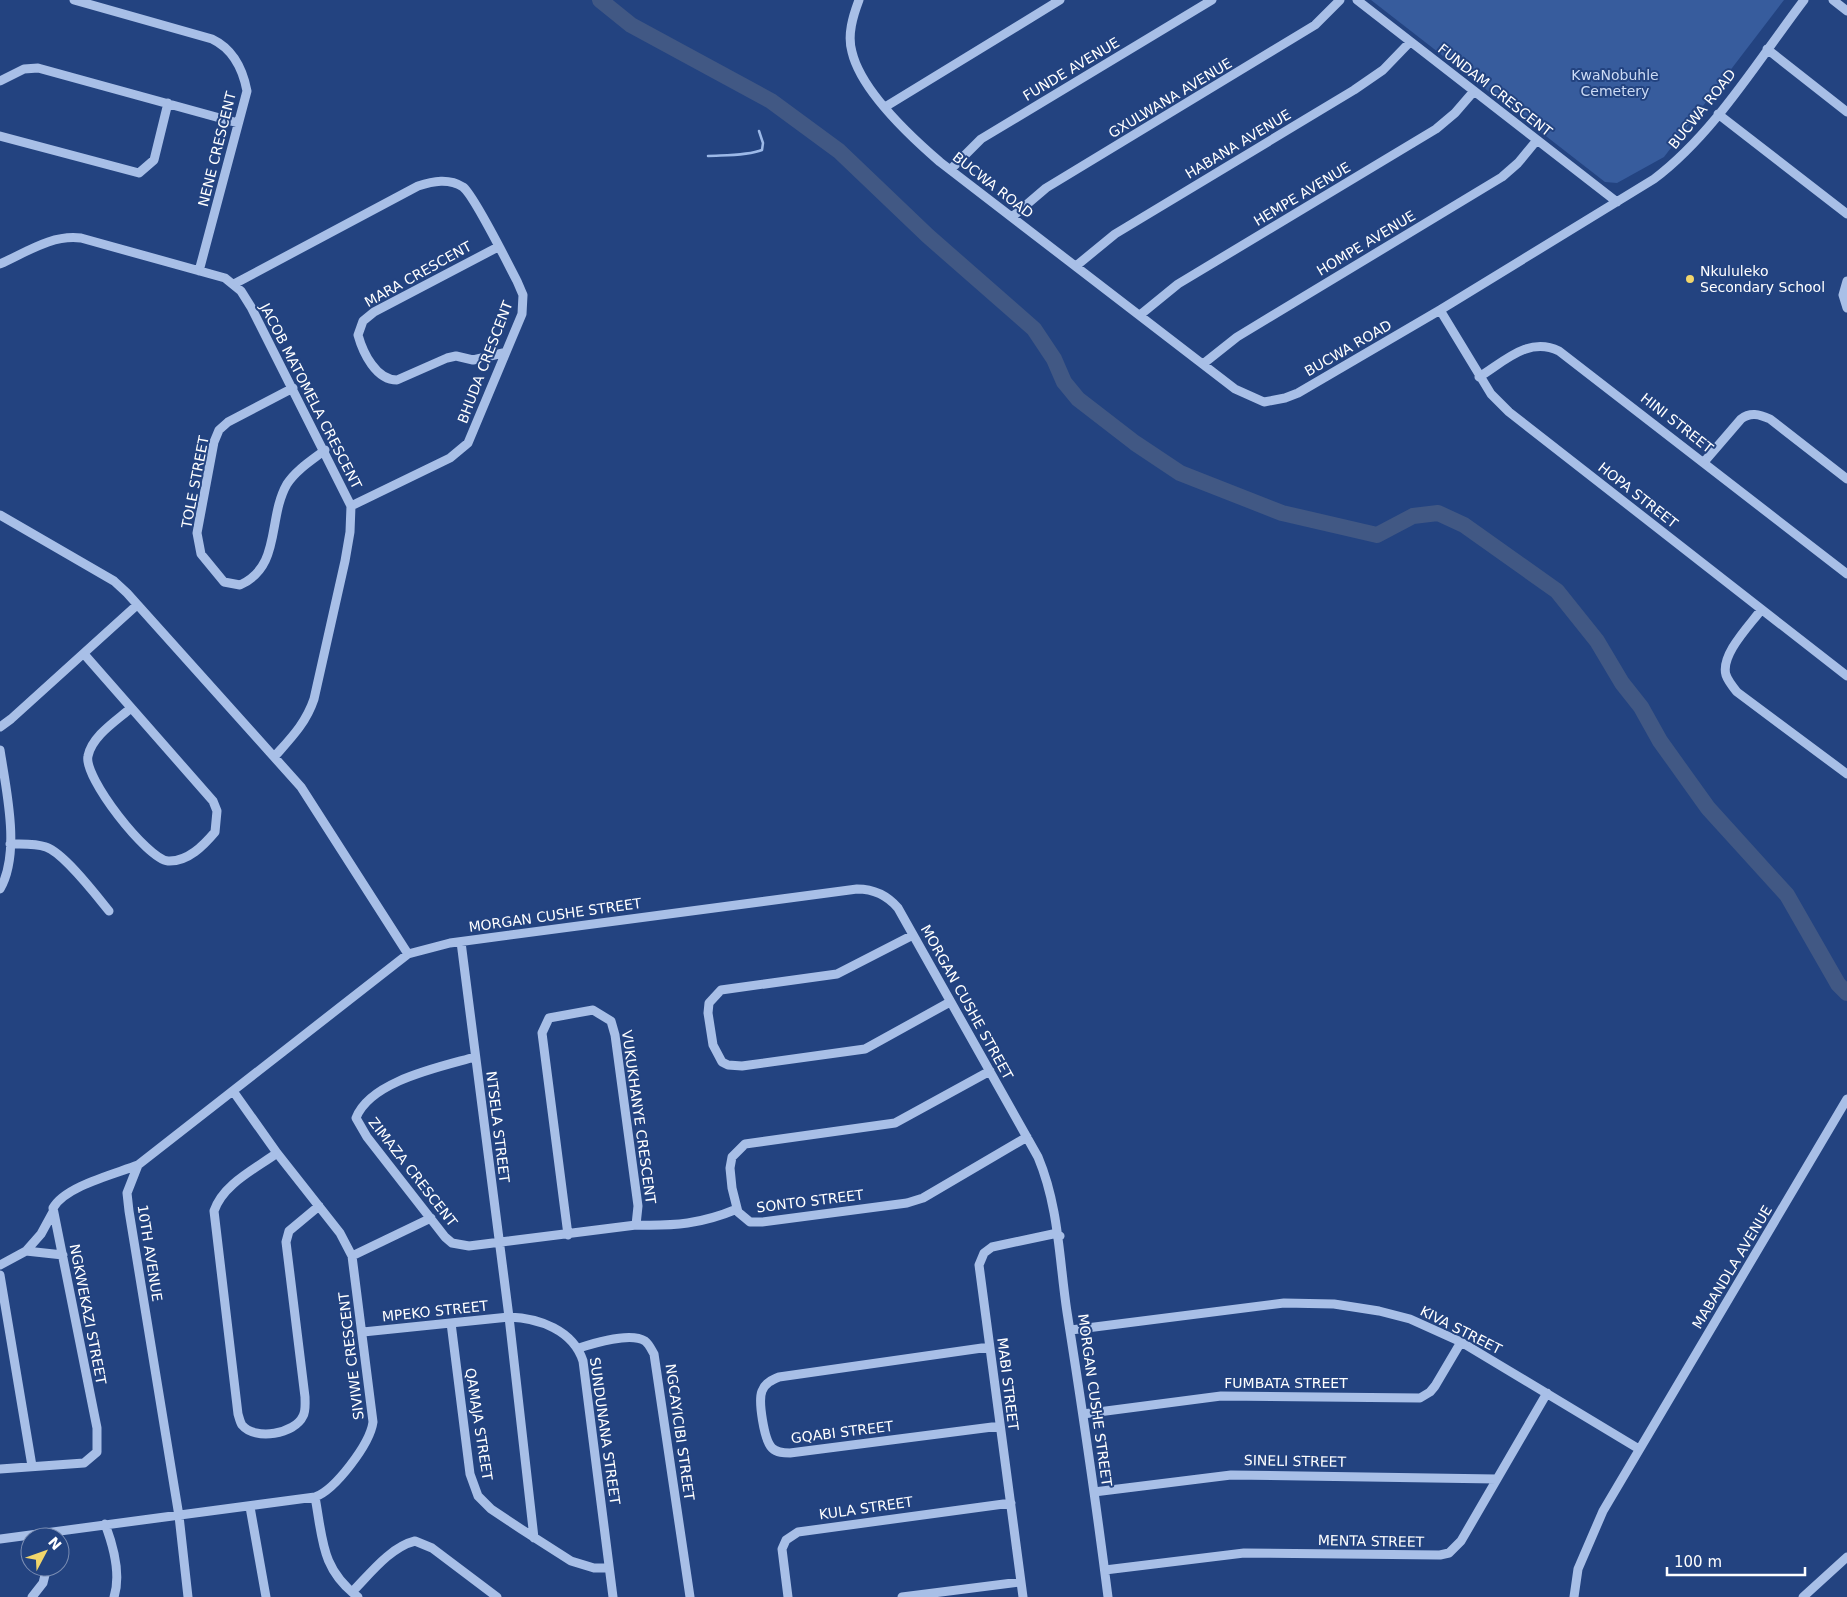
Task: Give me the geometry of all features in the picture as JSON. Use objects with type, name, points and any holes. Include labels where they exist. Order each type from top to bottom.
[{"type":"street","name":"NENE CRESCENT","points":[[74,0],[212,39],[221,44],[234,57],[245,80],[246,92],[199,271]]},
{"type":"street","name":"BUCWA ROAD","points":[[859,0],[850,28],[852,54],[862,73],[904,129],[951,169],[1235,390],[1264,402],[1284,398],[1312,386],[1654,179],[1680,158],[1718,114],[1804,0]]},
{"type":"street","points":[[885,106],[1060,0]]},
{"type":"street","name":"FUNDE AVENUE","points":[[951,169],[981,138],[1212,0]]},
{"type":"street","name":"GXULWANA AVENUE","points":[[1012,217],[1046,188],[1315,25],[1340,0]]},
{"type":"street","name":"FUNDAM CRESCENT","points":[[1357,0],[1617,202]]},
{"type":"street","points":[[1833,0],[1847,11]]},
{"type":"street","name":"HABANA AVENUE","points":[[1076,266],[1115,234],[1354,90],[1383,70],[1410,42]]},
{"type":"street","points":[[1767,49],[1847,112]]},
{"type":"street","points":[[0,81],[24,69],[38,68],[238,123]]},
{"type":"street","name":"HEMPE AVENUE","points":[[1140,315],[1178,284],[1436,129],[1455,113],[1474,91]]},
{"type":"street","points":[[0,136],[138,173],[154,160],[168,103]]},
{"type":"street","points":[[1718,114],[1847,214]]},
{"type":"street","name":"HOMPE AVENUE","points":[[1204,364],[1237,337],[1502,177],[1518,163],[1537,140]]},
{"type":"street","name":"BHUDA CRESCENT","points":[[234,284],[418,186],[434,181],[454,183],[470,193],[517,281],[524,303],[522,314],[503,353],[468,443],[450,458],[351,506]]},
{"type":"street","name":"JACOB MATOMELA CRESCENT","points":[[0,264],[52,240],[72,237],[225,278],[234,284],[252,307],[351,506],[350,532],[345,561],[314,699],[309,714],[301,727],[275,756]]},
{"type":"street","name":"MARA CRESCENT","points":[[498,247],[374,312],[363,321],[358,335],[360,343],[372,364],[381,376],[389,380],[397,380],[456,356],[474,360],[503,353]]},
{"type":"street","points":[[1847,282],[1843,295],[1847,308]]},
{"type":"street","name":"HOPA STREET","points":[[1440,310],[1479,377],[1491,394],[1509,412],[1847,676]]},
{"type":"street","name":"HINI STREET","points":[[1479,377],[1529,347],[1544,345],[1550,347],[1573,361],[1847,574]]},
{"type":"street","name":"TOLE STREET","points":[[293,388],[228,422],[220,430],[214,442],[197,533],[201,554],[224,582],[240,584],[260,572],[269,555],[276,512],[288,482],[324,450]]},
{"type":"street","points":[[1704,462],[1741,419],[1745,416],[1758,414],[1770,419],[1847,479]]},
{"type":"street","points":[[0,515],[114,581],[137,605],[275,756],[312,802],[408,954],[138,1165],[72,1190],[58,1201],[41,1234],[26,1251],[0,1265]]},
{"type":"street","points":[[0,727],[137,605]]},
{"type":"street","points":[[1761,610],[1733,646],[1727,659],[1726,676],[1737,692],[1847,774]]},
{"type":"street","points":[[84,654],[213,801],[217,811],[216,832],[198,850],[185,858],[169,861],[162,859],[147,846],[112,806],[89,768],[88,754],[95,742],[130,708]]},
{"type":"street","points":[[0,750],[10,844],[8,870],[0,889]]},
{"type":"street","points":[[10,844],[34,845],[52,849],[109,911]]},
{"type":"street","name":"MORGAN CUSHE STREET","points":[[408,954],[430,947],[461,942],[857,889],[878,892],[892,901],[1027,1137],[1049,1183],[1060,1236],[1108,1597]]},
{"type":"street","points":[[912,935],[837,974],[721,990],[709,1002],[708,1013],[717,1055],[728,1065],[742,1066],[866,1049],[950,1002]]},
{"type":"street","name":"NTSELA STREET","points":[[461,942],[509,1317],[534,1538]]},
{"type":"street","name":"VUKUKHANYE CRESCENT","points":[[568,1235],[542,1041],[546,1022],[553,1017],[570,1013],[593,1010],[606,1017],[614,1027],[637,1196],[636,1225]]},
{"type":"street","name":"ZIMAZA CRESCENT","points":[[475,1057],[401,1080],[363,1104],[356,1118],[367,1138],[444,1237],[462,1246],[499,1241]]},
{"type":"street","name":"SONTO STREET","points":[[990,1071],[895,1124],[745,1144],[736,1150],[732,1157],[730,1168],[737,1209],[744,1219],[756,1222],[907,1203],[924,1198],[1027,1137]]},
{"type":"street","name":"SIVIWE CRESCENT","points":[[70,1531],[106,1524],[250,1507],[315,1497],[330,1488],[365,1445],[372,1431],[373,1422],[363,1332],[352,1256],[340,1233],[276,1153],[233,1091]]},
{"type":"street","name":"MABANDLA AVENUE","points":[[1574,1597],[1578,1569],[1603,1511],[1847,1099]]},
{"type":"street","points":[[276,1153],[225,1191],[214,1211],[238,1414],[242,1425],[263,1434],[288,1430],[300,1422],[305,1412],[286,1242],[289,1231],[319,1206]]},
{"type":"street","name":"10TH AVENUE","points":[[138,1165],[127,1193],[128,1211],[179,1516],[188,1597]]},
{"type":"street","points":[[499,1241],[568,1235],[636,1225],[675,1226],[693,1224],[737,1209]]},
{"type":"street","name":"NGKWEKAZI STREET","points":[[0,1469],[84,1463],[97,1452],[97,1428],[54,1212]]},
{"type":"street","points":[[352,1256],[430,1218]]},
{"type":"street","name":"MABI STREET","points":[[1023,1597],[979,1265],[982,1256],[988,1250],[997,1246],[1053,1234],[1060,1236]]},
{"type":"street","points":[[26,1251],[63,1255]]},
{"type":"street","points":[[0,1274],[32,1466]]},
{"type":"street","name":"KIVA STREET","points":[[1071,1330],[1284,1303],[1319,1302],[1352,1306],[1410,1319],[1461,1342],[1639,1448]]},
{"type":"street","name":"MPEKO STREET","points":[[363,1332],[509,1317]]},
{"type":"street","name":"SUNDUNANA STREET","points":[[509,1317],[525,1318],[549,1326],[568,1337],[579,1348],[583,1361],[613,1597]]},
{"type":"street","name":"QAMAJA STREET","points":[[451,1323],[472,1484],[478,1496],[491,1509],[571,1561],[594,1568],[609,1568]]},
{"type":"street","name":"NGCAYICIBI STREET","points":[[579,1348],[618,1338],[639,1339],[646,1341],[654,1354],[690,1597]]},
{"type":"street","name":"FUMBATA STREET","points":[[1083,1414],[1236,1396],[1420,1398],[1430,1392],[1435,1386],[1461,1342]]},
{"type":"street","name":"GQABI STREET","points":[[989,1347],[779,1376],[769,1382],[761,1395],[766,1435],[772,1448],[777,1452],[790,1453],[1000,1426]]},
{"type":"street","name":"MENTA STREET","points":[[1105,1570],[1244,1553],[1444,1554],[1454,1549],[1460,1541],[1547,1393]]},
{"type":"street","name":"SINELI STREET","points":[[1094,1492],[1231,1474],[1496,1479]]},
{"type":"street","points":[[315,1497],[330,1568],[355,1595],[390,1555],[403,1546],[415,1542],[432,1548],[497,1597]]},
{"type":"street","name":"KULA STREET","points":[[788,1597],[782,1549],[786,1540],[798,1532],[1011,1503]]},
{"type":"street","points":[[250,1507],[266,1597]]},
{"type":"street","points":[[106,1524],[115,1563],[116,1585],[114,1597]]},
{"type":"street","name":"SIVIWE CRESCENT","points":[[0,1539],[20,1537]]},
{"type":"street","points":[[1803,1597],[1847,1557]]},
{"type":"street","points":[[32,1597],[43,1583],[44,1577]]},
{"type":"street","points":[[902,1597],[1020,1582]]},
{"type":"green space","name":"KwaNobuhle Cemetery","points":[[1371,0],[1784,0],[1664,157],[1617,183],[1605,182]]},
{"type":"waterway","points":[[600,0],[631,25],[771,101],[839,151],[928,236],[1034,329],[1054,359],[1064,382],[1078,399],[1135,443],[1180,473],[1282,513],[1377,535],[1413,516],[1438,513],[1464,525],[1557,591],[1597,641],[1622,683],[1641,707],[1660,741],[1708,808],[1787,895],[1838,984],[1847,993]]},
{"type":"waterway","points":[[708,156],[743,154],[762,150],[763,143],[759,131]]},
{"type":"place","name":"Nkululeko Secondary School","points":[[1690,279]]}]
